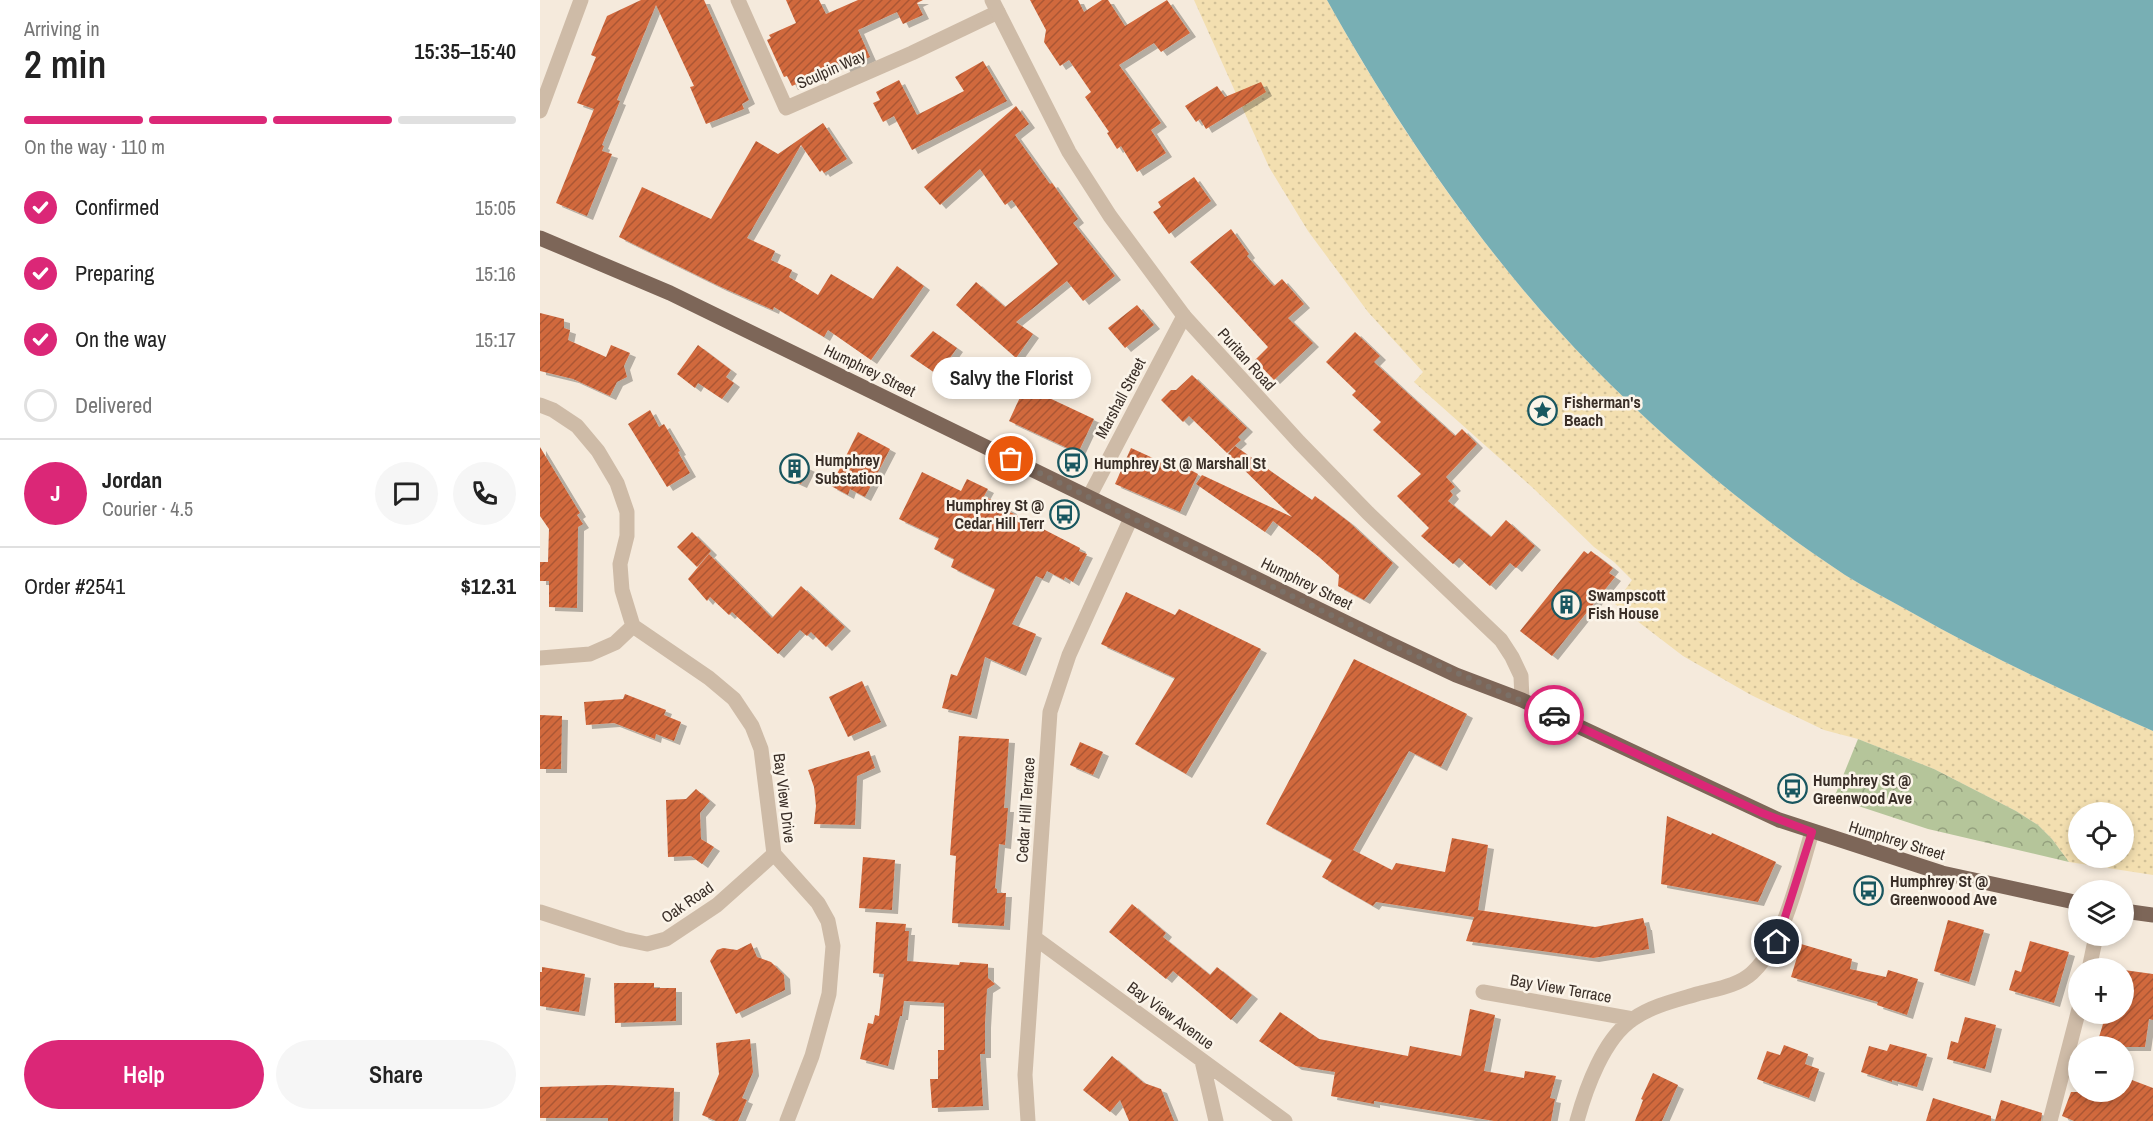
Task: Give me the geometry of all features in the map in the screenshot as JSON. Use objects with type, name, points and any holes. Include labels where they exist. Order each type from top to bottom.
[{"type":"main road","name":"Humphrey Street","points":[[540,238],[670,293],[1388,643],[1456,675],[1522,700],[1762,813],[1812,832],[1942,873],[2068,901]]},
{"type":"main road","points":[[2134,912],[2153,915]]},
{"type":"street","points":[[540,111],[580,0]]},
{"type":"street","name":"Sculpin Way","points":[[738,0],[786,108],[912,53],[995,6]]},
{"type":"street","name":"Puritan Road","points":[[995,6],[1070,152],[1110,216],[1184,316],[1314,458],[1501,640],[1521,676],[1522,700]]},
{"type":"street","name":"Marshall Street","points":[[1089,497],[1184,316]]},
{"type":"street","points":[[540,405],[553,410],[577,426],[598,451],[617,483],[627,512],[627,537],[620,564],[622,590],[633,626],[615,643],[590,654],[540,658]]},
{"type":"street","name":"Cedar Hill Terrace","points":[[1028,1121],[1025,1076],[1050,712],[1069,655],[1131,518]]},
{"type":"street","name":"Bay View Drive","points":[[633,626],[709,678],[734,699],[752,726],[761,749],[774,854],[818,903],[828,921],[833,946],[829,994],[812,1056],[787,1121]]},
{"type":"street","points":[[1577,1121],[1582,1102],[1601,1059],[1615,1037],[1633,1019],[1674,1001],[1733,984],[1750,976],[1765,960],[1777,942],[1812,832]]},
{"type":"street","name":"Oak Road","points":[[540,912],[623,939],[647,944],[666,939],[717,905],[774,854]]},
{"type":"street","name":"Bay View Avenue","points":[[1035,938],[1285,1121]]},
{"type":"street","name":"Bay View Terrace","points":[[1483,992],[1633,1019]]},
{"type":"street","points":[[2050,1121],[2075,1024]]},
{"type":"street","points":[[1202,1061],[1216,1121]]},
{"type":"sand","name":"Fisherman's Beach","points":[[1194,0],[1327,0],[1415,145],[1447,192],[1517,283],[1592,366],[1681,450],[1778,528],[1853,580],[1999,659],[2153,731],[2153,875],[2108,868],[2134,868],[2134,802],[2068,802],[2068,861],[2038,825],[2016,811],[1934,769],[1858,739],[1824,730],[1751,695],[1683,656],[1615,604],[1632,580],[1414,382],[1423,372],[1368,312],[1308,231],[1269,167]]},
{"type":"green space","points":[[1858,739],[1934,769],[2016,811],[2038,825],[2052,839],[2068,862],[1928,829],[1834,798]]},
{"type":"water","points":[[1327,0],[2153,0],[2153,731],[1999,659],[1853,580],[1778,528],[1681,450],[1592,366],[1517,283],[1415,144]]},
{"type":"building","points":[[641,0],[704,0],[749,100],[742,104],[744,109],[706,124],[690,87],[694,86],[656,5],[617,100],[620,101],[602,145],[604,146],[602,151],[612,154],[587,216],[556,203],[594,109],[577,103],[596,57],[591,55],[607,16]]},
{"type":"building","points":[[786,0],[819,0],[826,14],[858,0],[923,0],[917,3],[923,15],[903,24],[897,12],[858,30],[870,57],[845,69],[842,63],[792,86],[787,76],[784,77],[767,40],[771,38],[769,35],[796,23]]},
{"type":"building","points":[[1030,0],[1078,0],[1084,12],[1102,0],[1108,0],[1125,26],[1167,0],[1190,33],[1161,52],[1154,43],[1119,65],[1161,123],[1151,130],[1166,153],[1137,172],[1121,146],[1117,149],[1107,133],[1109,132],[1085,97],[1091,92],[1069,60],[1060,66],[1044,42],[1046,30]]},
{"type":"building","points":[[983,61],[1007,101],[912,150],[894,116],[883,122],[873,103],[880,100],[876,92],[899,80],[917,115],[964,91],[955,77]]},
{"type":"building","points":[[1261,82],[1266,92],[1206,129],[1200,119],[1196,122],[1185,106],[1217,86],[1225,97]]},
{"type":"building","points":[[1016,106],[1029,124],[1015,135],[1078,219],[1073,223],[1115,276],[1083,301],[1067,281],[1016,322],[1033,334],[1016,358],[956,305],[976,282],[1005,307],[1058,264],[1012,200],[1005,205],[980,169],[940,205],[924,187]]},
{"type":"building","points":[[823,123],[847,159],[824,173],[822,170],[820,172],[801,145],[747,238],[775,251],[771,260],[792,270],[789,277],[818,295],[831,274],[873,299],[897,266],[924,286],[871,360],[828,330],[824,337],[774,307],[773,310],[721,287],[619,237],[642,187],[711,219],[756,141],[778,154]]},
{"type":"building","points":[[1194,177],[1211,201],[1169,234],[1153,212],[1161,207],[1158,202]]},
{"type":"building","points":[[1231,229],[1249,254],[1247,256],[1269,281],[1274,286],[1282,279],[1304,304],[1288,318],[1313,343],[1274,380],[1255,360],[1268,347],[1190,262]]},
{"type":"building","points":[[1137,305],[1154,325],[1125,348],[1108,328]]},
{"type":"building","points":[[540,313],[564,319],[564,328],[570,330],[568,340],[606,357],[611,345],[630,353],[624,366],[627,377],[617,382],[610,396],[573,379],[540,371]]},
{"type":"building","points":[[933,331],[957,348],[938,375],[910,356]]},
{"type":"building","points":[[1355,332],[1380,356],[1374,362],[1403,389],[1455,436],[1462,429],[1477,444],[1446,477],[1455,487],[1450,491],[1453,495],[1448,501],[1491,537],[1506,520],[1535,546],[1516,568],[1510,563],[1490,586],[1459,558],[1453,564],[1421,536],[1429,528],[1397,496],[1421,474],[1373,430],[1381,422],[1352,395],[1356,391],[1326,362]]},
{"type":"building","points":[[698,345],[731,370],[726,377],[734,383],[722,399],[698,383],[695,388],[677,374]]},
{"type":"building","points":[[1192,375],[1247,428],[1238,437],[1241,440],[1227,453],[1189,416],[1183,422],[1161,400]]},
{"type":"building","points":[[1030,389],[1094,419],[1078,453],[1009,421],[1022,393],[1026,395]]},
{"type":"building","points":[[650,410],[659,427],[664,424],[690,473],[667,487],[628,424]]},
{"type":"building","points":[[858,432],[890,449],[865,497],[850,489],[848,495],[831,486]]},
{"type":"building","points":[[1235,446],[1312,500],[1315,496],[1349,522],[1393,563],[1364,600],[1338,586],[1339,575],[1273,521],[1265,532],[1196,484],[1202,475],[1292,517],[1228,454]]},
{"type":"building","points":[[540,447],[580,513],[577,515],[583,524],[578,527],[577,608],[549,607],[549,581],[540,581],[540,562],[548,562],[549,529],[540,516]]},
{"type":"building","points":[[1131,448],[1177,469],[1179,464],[1198,474],[1180,512],[1115,484]]},
{"type":"building","name":"Humphrey Substation","points":[[787,461],[795,461],[809,468],[801,484],[781,475]]},
{"type":"building","points":[[922,472],[961,491],[967,479],[988,489],[984,496],[1087,554],[1073,582],[1047,571],[1043,579],[1036,576],[1012,624],[1036,634],[1020,672],[985,657],[971,715],[942,708],[951,674],[957,676],[995,589],[951,567],[954,559],[934,549],[939,538],[899,519]]},
{"type":"building","points":[[692,532],[711,551],[697,567],[677,547]]},
{"type":"building","name":"Swampscott Fish House","points":[[1584,551],[1588,554],[1591,551],[1613,568],[1609,573],[1615,577],[1552,656],[1520,631]]},
{"type":"building","points":[[709,554],[772,618],[801,586],[845,627],[826,647],[811,632],[807,636],[800,630],[778,654],[732,612],[729,615],[710,597],[707,601],[688,579]]},
{"type":"building","points":[[1126,592],[1175,615],[1179,609],[1261,649],[1186,774],[1135,744],[1175,678],[1101,644]]},
{"type":"building","points":[[1354,659],[1467,714],[1441,767],[1409,751],[1353,850],[1392,870],[1396,863],[1445,872],[1452,838],[1488,845],[1478,910],[1595,927],[1643,918],[1649,949],[1593,958],[1466,941],[1474,917],[1376,902],[1373,906],[1322,877],[1332,860],[1266,824]]},
{"type":"building","points":[[862,681],[881,722],[848,737],[829,697]]},
{"type":"building","points":[[625,694],[666,710],[664,715],[681,722],[674,741],[656,734],[655,739],[614,723],[586,725],[584,702],[623,699]]},
{"type":"building","points":[[540,715],[562,716],[561,769],[540,769]]},
{"type":"building","points":[[959,736],[1009,739],[1004,808],[1008,808],[1005,845],[999,844],[995,888],[997,893],[1006,893],[1004,926],[952,923],[956,856],[950,855]]},
{"type":"building","points":[[1080,742],[1103,752],[1093,775],[1070,765]]},
{"type":"building","points":[[869,751],[875,768],[857,776],[855,825],[814,824],[816,806],[814,787],[808,770]]},
{"type":"building","points":[[696,789],[710,801],[700,813],[701,839],[714,847],[702,864],[691,856],[668,857],[666,800],[686,799]]},
{"type":"building","points":[[1667,816],[1711,835],[1712,833],[1776,862],[1758,902],[1661,884]]},
{"type":"building","points":[[863,857],[895,860],[892,910],[859,908]]},
{"type":"building","points":[[1132,904],[1166,933],[1163,937],[1210,975],[1217,967],[1252,995],[1231,1020],[1173,971],[1166,979],[1109,932]]},
{"type":"building","points":[[1948,920],[1984,930],[1969,982],[1934,971]]},
{"type":"building","points":[[876,922],[906,924],[905,931],[909,931],[907,961],[959,965],[960,962],[988,964],[988,978],[995,984],[987,989],[985,1054],[980,1054],[983,1106],[932,1108],[930,1079],[938,1079],[938,1050],[944,1050],[944,1003],[904,1001],[888,1066],[860,1059],[868,1023],[873,1024],[875,1015],[879,1016],[884,974],[873,973]]},
{"type":"building","points":[[2030,941],[2069,952],[2054,1003],[2009,990],[2015,970],[2021,972]]},
{"type":"building","points":[[751,943],[757,957],[771,962],[784,975],[785,990],[736,1014],[710,961],[717,950],[723,948],[737,950]]},
{"type":"building","points":[[1801,944],[1852,959],[1850,969],[1886,977],[1888,970],[1918,979],[1907,1015],[1877,1005],[1878,1002],[1791,977]]},
{"type":"building","points":[[542,967],[585,974],[579,1012],[540,1006]]},
{"type":"building","points":[[2134,971],[2153,974],[2153,1020],[2149,1019],[2145,1047],[2134,1047],[2134,1036],[2099,1036],[2103,1024],[2134,1024]]},
{"type":"building","points":[[614,983],[654,983],[654,988],[676,988],[676,1021],[615,1023]]},
{"type":"building","points":[[1470,1009],[1495,1015],[1484,1071],[1524,1078],[1525,1071],[1556,1076],[1550,1098],[1555,1099],[1551,1121],[1494,1121],[1331,1096],[1335,1072],[1296,1066],[1259,1041],[1280,1012],[1319,1039],[1408,1056],[1410,1046],[1461,1056]]},
{"type":"building","points":[[1965,1017],[1996,1025],[1985,1069],[1947,1059],[1951,1041],[1958,1043]]},
{"type":"building","points":[[750,1039],[753,1072],[742,1098],[747,1100],[738,1121],[716,1121],[702,1115],[719,1074],[716,1043]]},
{"type":"building","points":[[1890,1044],[1927,1054],[1917,1087],[1861,1072],[1869,1046],[1887,1051]]},
{"type":"building","points":[[1784,1045],[1808,1054],[1805,1064],[1819,1069],[1809,1098],[1757,1079],[1767,1051],[1780,1055]]},
{"type":"building","points":[[1112,1056],[1144,1083],[1161,1089],[1174,1121],[1129,1121],[1120,1100],[1110,1112],[1083,1090]]},
{"type":"building","points":[[1653,1073],[1678,1085],[1662,1121],[1635,1121],[1643,1100],[1641,1099]]},
{"type":"building","points":[[2134,1081],[2153,1088],[2153,1121],[2074,1121],[2062,1116],[2068,1100],[2068,1102],[2134,1102]]},
{"type":"building","points":[[609,1085],[674,1088],[673,1121],[540,1118],[540,1087]]},
{"type":"building","points":[[1933,1098],[1991,1116],[1991,1121],[1926,1121]]},
{"type":"building","points":[[2001,1100],[2042,1113],[2041,1121],[1995,1121]]},
{"type":"way so far","points":[[1011,459],[1388,643],[1456,675],[1554,715]]},
{"type":"place","name":"Fisherman's Beach","points":[[1543,411]]},
{"type":"place","name":"Salvy the Florist","points":[[1011,459]]},
{"type":"place","name":"Humphrey St @ Marshall St","points":[[1073,463]]},
{"type":"place","name":"Humphrey Substation","points":[[794,469]]},
{"type":"place","name":"Humphrey St @ Cedar Hill Terr","points":[[1065,514]]},
{"type":"place","name":"Swampscott Fish House","points":[[1567,604]]},
{"type":"place","name":"Humphrey St @ Greenwood Ave","points":[[1792,789]]},
{"type":"place","name":"Humphrey St @ Greenwoood Ave","points":[[1869,890]]},
{"type":"route","points":[[1554,715],[1762,813],[1812,832],[1777,942]]}]
